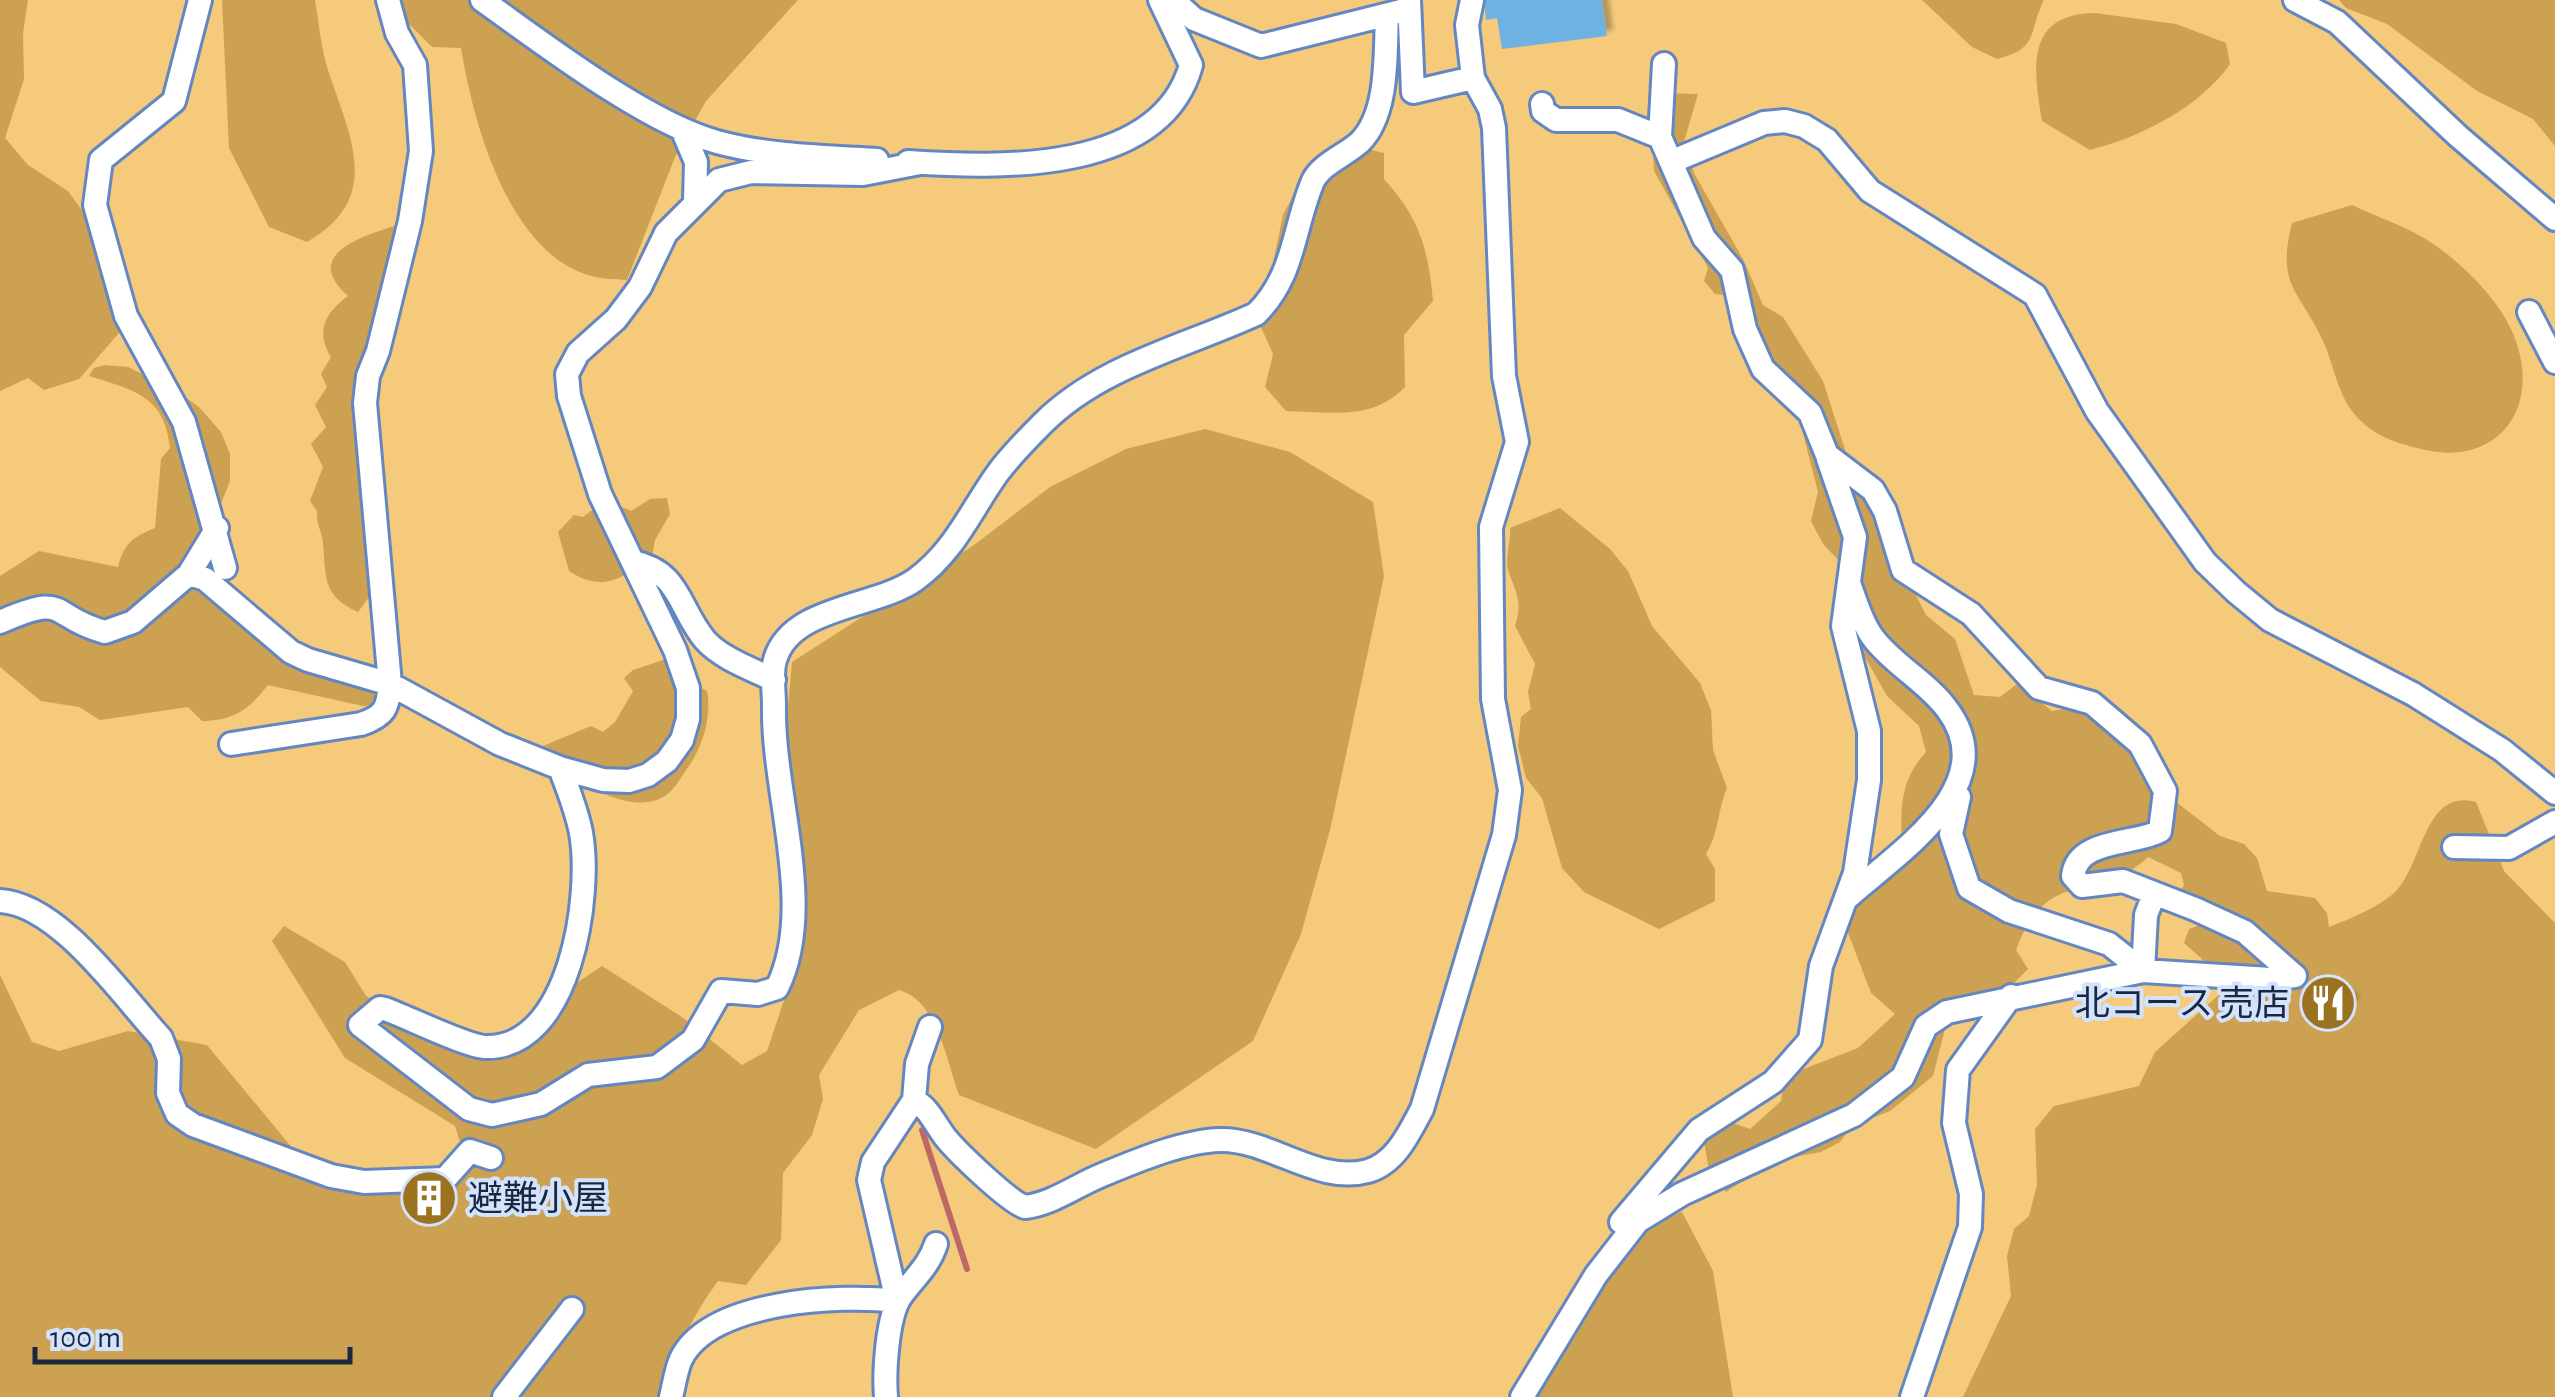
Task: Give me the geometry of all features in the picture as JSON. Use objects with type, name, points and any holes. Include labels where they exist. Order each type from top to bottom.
[{"type":"lane","points":[[200,0],[174,101],[101,160],[95,205],[126,316],[184,422],[217,528],[225,568]]},
{"type":"lane","points":[[231,744],[310,734],[377,719],[388,708],[390,684],[365,403],[368,376],[378,351],[410,221],[421,151],[416,66],[397,33],[388,0]]},
{"type":"lane","points":[[482,0],[575,66],[682,129],[716,142],[776,153],[920,163],[1054,159],[1131,139],[1175,102],[1191,65],[1160,0]]},
{"type":"lane","points":[[1173,0],[1194,19],[1261,46],[1401,8]]},
{"type":"lane","points":[[914,1100],[924,1106],[948,1142],[1009,1200],[1025,1207],[1102,1174],[1218,1140],[1243,1143],[1328,1171],[1350,1173],[1387,1161],[1407,1137],[1422,1109],[1499,852],[1510,790],[1493,699],[1492,527],[1517,442],[1504,376],[1494,128],[1490,109],[1473,78],[1468,25],[1472,0]]},
{"type":"lane","points":[[2295,0],[2337,22],[2458,136],[2555,218]]},
{"type":"lane","points":[[560,768],[582,835],[582,894],[576,946],[559,992],[541,1019],[506,1044],[483,1047],[380,1008],[360,1026],[468,1109],[492,1115],[541,1104],[588,1074],[656,1067],[694,1040],[721,990],[758,994],[778,988],[793,947],[793,930],[773,736],[775,660],[801,625],[881,599],[928,570],[955,544],[998,473],[1066,401],[1108,376],[1256,314],[1273,297],[1286,276],[1316,176],[1362,140],[1370,126],[1401,8]]},
{"type":"lane","points":[[1401,8],[1415,68],[1413,92],[1473,78]]},
{"type":"lane","points":[[1596,1276],[1598,1249],[1700,1130],[1773,1082],[1810,1040],[1821,966],[1856,873],[1868,780],[1869,731],[1843,626],[1855,536],[1810,413],[1763,369],[1753,349],[1732,270],[1704,238],[1660,137],[1664,64]]},
{"type":"lane","points":[[1542,104],[1543,111],[1556,120],[1618,120],[1660,137]]},
{"type":"lane","points":[[1673,161],[1764,123],[1804,126],[1827,140],[1870,192],[2035,295],[2096,411],[2205,562],[2236,592],[2270,620],[2413,694],[2502,750],[2555,792]]},
{"type":"lane","points":[[682,129],[696,162],[695,200]]},
{"type":"lane","points":[[189,574],[205,579],[291,652],[329,668],[390,684],[500,744],[602,780],[629,782],[648,775],[667,761],[682,740],[688,718],[688,688],[600,494],[568,396],[567,374],[578,353],[616,319],[640,287],[666,233],[695,200],[720,180],[751,172],[863,174],[920,163]]},
{"type":"lane","points":[[2529,312],[2555,362]]},
{"type":"lane","points":[[1522,1397],[1596,1276],[1638,1221],[1656,1207],[1854,1115],[1904,1077],[1926,1026],[1947,1012],[2142,971],[2270,980],[2295,976],[2245,932],[2123,882],[2082,886],[2074,876],[2074,866],[2087,854],[2160,831],[2165,791],[2140,744],[2092,703],[2039,688],[1971,614],[1903,570],[1885,511],[1873,490],[1827,455]]},
{"type":"lane","points":[[0,622],[30,608],[51,606],[105,632],[133,622],[189,574],[217,528]]},
{"type":"lane","points":[[633,562],[655,566],[665,576],[706,641],[774,680]]},
{"type":"lane","points":[[1847,580],[1876,641],[1948,710],[1962,743],[1963,778],[1950,834],[1969,888],[2009,912],[2109,944],[2142,971]]},
{"type":"lane","points":[[1844,901],[1945,809],[1963,778]]},
{"type":"lane","points":[[2454,847],[2509,848],[2555,822]]},
{"type":"lane","points":[[2142,971],[2146,915],[2154,894]]},
{"type":"lane","points":[[0,901],[28,906],[58,926],[160,1038],[169,1059],[168,1093],[177,1114],[193,1125],[282,1160],[364,1182],[444,1179],[470,1151],[492,1158]]},
{"type":"lane","points":[[1912,1397],[1970,1227],[1971,1194],[1954,1123],[1958,1070],[2011,996]]},
{"type":"lane","points":[[886,1397],[884,1374],[897,1301],[868,1180],[873,1162],[914,1100],[917,1064],[930,1027]]},
{"type":"lane","points":[[897,1301],[926,1267],[936,1244]]},
{"type":"lane","points":[[672,1397],[681,1358],[696,1341],[758,1308],[820,1298],[897,1301]]},
{"type":"lane","points":[[504,1397],[572,1309]]},
{"type":"shaded area","points":[[0,0],[2453,0],[2555,74],[2555,1194],[2212,1397],[437,1397],[0,1194]]},
{"type":"shaded area","points":[[0,0],[28,0],[23,33],[24,79],[5,138],[28,165],[68,191],[94,227],[119,333],[79,379],[44,390],[28,378],[0,391]]},
{"type":"shaded area","points":[[222,0],[315,0],[326,62],[355,165],[346,206],[331,225],[307,242],[269,227],[229,148]]},
{"type":"shaded area","points":[[385,0],[798,0],[706,101],[675,157],[627,280],[588,275],[560,261],[536,239],[515,211],[485,145],[461,48],[432,47]]},
{"type":"shaded area","points":[[1922,0],[2044,0],[2026,44],[1997,59],[1972,47]]},
{"type":"shaded area","points":[[2339,0],[2555,0],[2555,146],[2533,119],[2477,91],[2387,24],[2346,8]]},
{"type":"shaded area","points":[[2095,13],[2176,24],[2226,43],[2230,64],[2186,107],[2129,137],[2090,150],[2042,121],[2036,64],[2045,34],[2056,23]]},
{"type":"shaded area","points":[[1650,93],[1698,94],[1683,145],[1695,175],[1743,259],[1763,305],[1783,317],[1823,381],[1849,462],[1926,615],[1955,639],[1974,695],[2000,697],[2017,684],[2052,711],[2074,707],[2089,712],[2134,754],[2157,787],[2220,836],[2244,844],[2257,858],[2267,891],[2315,898],[2327,913],[2329,927],[2393,894],[2403,882],[2434,818],[2445,806],[2458,801],[2476,802],[2504,871],[2555,923],[2555,1397],[1963,1397],[2011,1296],[2007,1256],[2014,1229],[2029,1216],[2037,1185],[2035,1129],[2054,1106],[2139,1086],[2155,1052],[2222,992],[2201,958],[2184,943],[2189,929],[2200,925],[2211,908],[2179,893],[2184,885],[2181,873],[2148,857],[2130,871],[2058,895],[2043,906],[2029,923],[2016,950],[2028,969],[2005,992],[1946,1025],[1933,1076],[1890,1111],[1852,1126],[1840,1142],[1821,1152],[1773,1161],[1726,1192],[1708,1165],[1704,1141],[1733,1123],[1750,1129],[1781,1101],[1784,1084],[1801,1070],[1858,1048],[1895,1014],[1871,993],[1844,922],[1850,906],[1902,842],[1904,794],[1911,773],[1926,752],[1919,726],[1887,696],[1852,634],[1843,565],[1823,544],[1811,521],[1818,492],[1798,414],[1765,388],[1741,348],[1731,296],[1715,294],[1704,281],[1708,268],[1654,171]]},
{"type":"shaded area","points":[[1341,143],[1384,153],[1384,179],[1406,207],[1420,235],[1433,301],[1404,335],[1405,387],[1393,398],[1350,412],[1286,411],[1265,387],[1273,354],[1260,325],[1283,215],[1303,176]]},
{"type":"shaded area","points":[[2352,205],[2435,245],[2478,282],[2505,317],[2520,357],[2523,383],[2508,426],[2492,440],[2471,450],[2446,453],[2417,448],[2373,431],[2347,404],[2323,341],[2292,286],[2287,261],[2292,223]]},
{"type":"shaded area","points":[[397,225],[400,238],[375,334],[365,552],[370,596],[358,612],[338,599],[328,584],[317,511],[310,501],[323,467],[311,444],[326,427],[315,405],[327,387],[321,374],[331,357],[324,339],[325,323],[348,296],[335,281],[331,268],[334,258],[355,241]]},
{"type":"shaded area","points":[[128,367],[174,389],[199,407],[221,432],[230,454],[230,481],[218,511],[231,608],[272,653],[385,691],[382,704],[363,706],[268,685],[247,707],[223,718],[202,721],[188,707],[100,720],[79,707],[41,701],[0,667],[0,576],[39,551],[118,567],[130,542],[155,528],[161,459],[170,448],[167,431],[162,417],[144,398],[89,376],[94,368]]},
{"type":"shaded area","points":[[1205,429],[1290,452],[1373,502],[1384,576],[1330,830],[1301,934],[1253,1041],[1096,1149],[959,1095],[932,1019],[912,996],[899,990],[859,1010],[819,1075],[823,1099],[812,1135],[783,1173],[781,1240],[746,1285],[718,1281],[685,1336],[665,1397],[0,1397],[0,975],[32,1042],[59,1051],[128,1031],[207,1045],[323,1185],[447,1187],[466,1160],[455,1126],[345,1058],[272,941],[284,926],[345,962],[366,996],[498,1059],[572,986],[602,966],[682,1017],[742,1065],[767,1051],[801,950],[782,773],[792,662],[974,545],[1050,487],[1126,449]]},
{"type":"shaded area","points":[[667,498],[670,514],[655,540],[652,556],[622,577],[602,582],[569,571],[558,532],[574,515],[583,517],[606,505],[631,511],[650,499]]},
{"type":"shaded area","points":[[1560,508],[1610,549],[1628,571],[1652,626],[1700,683],[1711,710],[1713,750],[1727,788],[1706,854],[1715,869],[1715,901],[1659,929],[1584,892],[1562,868],[1542,798],[1526,778],[1518,746],[1521,717],[1531,709],[1528,692],[1535,664],[1515,626],[1518,603],[1507,566],[1510,528]]},
{"type":"shaded area","points":[[675,656],[697,686],[707,691],[708,710],[694,758],[669,793],[651,802],[618,799],[585,784],[545,756],[543,746],[591,726],[603,732],[615,722],[633,691],[624,678],[633,670]]},
{"type":"shaded area","points":[[1682,1212],[1713,1271],[1733,1397],[1532,1397],[1594,1295],[1648,1225]]},
{"type":"building","points":[[1484,0],[1602,0],[1607,36],[1502,49],[1497,18],[1486,20]]},
{"type":"building","name":"北コース 売店","points":[[2316,981],[2353,1001],[2340,1024],[2304,1004]]},
{"type":"waterway","points":[[922,1130],[967,1269]]},
{"type":"place","name":"北コース 売店","points":[[2328,1003]]},
{"type":"place","name":"避難小屋","points":[[429,1198]]}]
